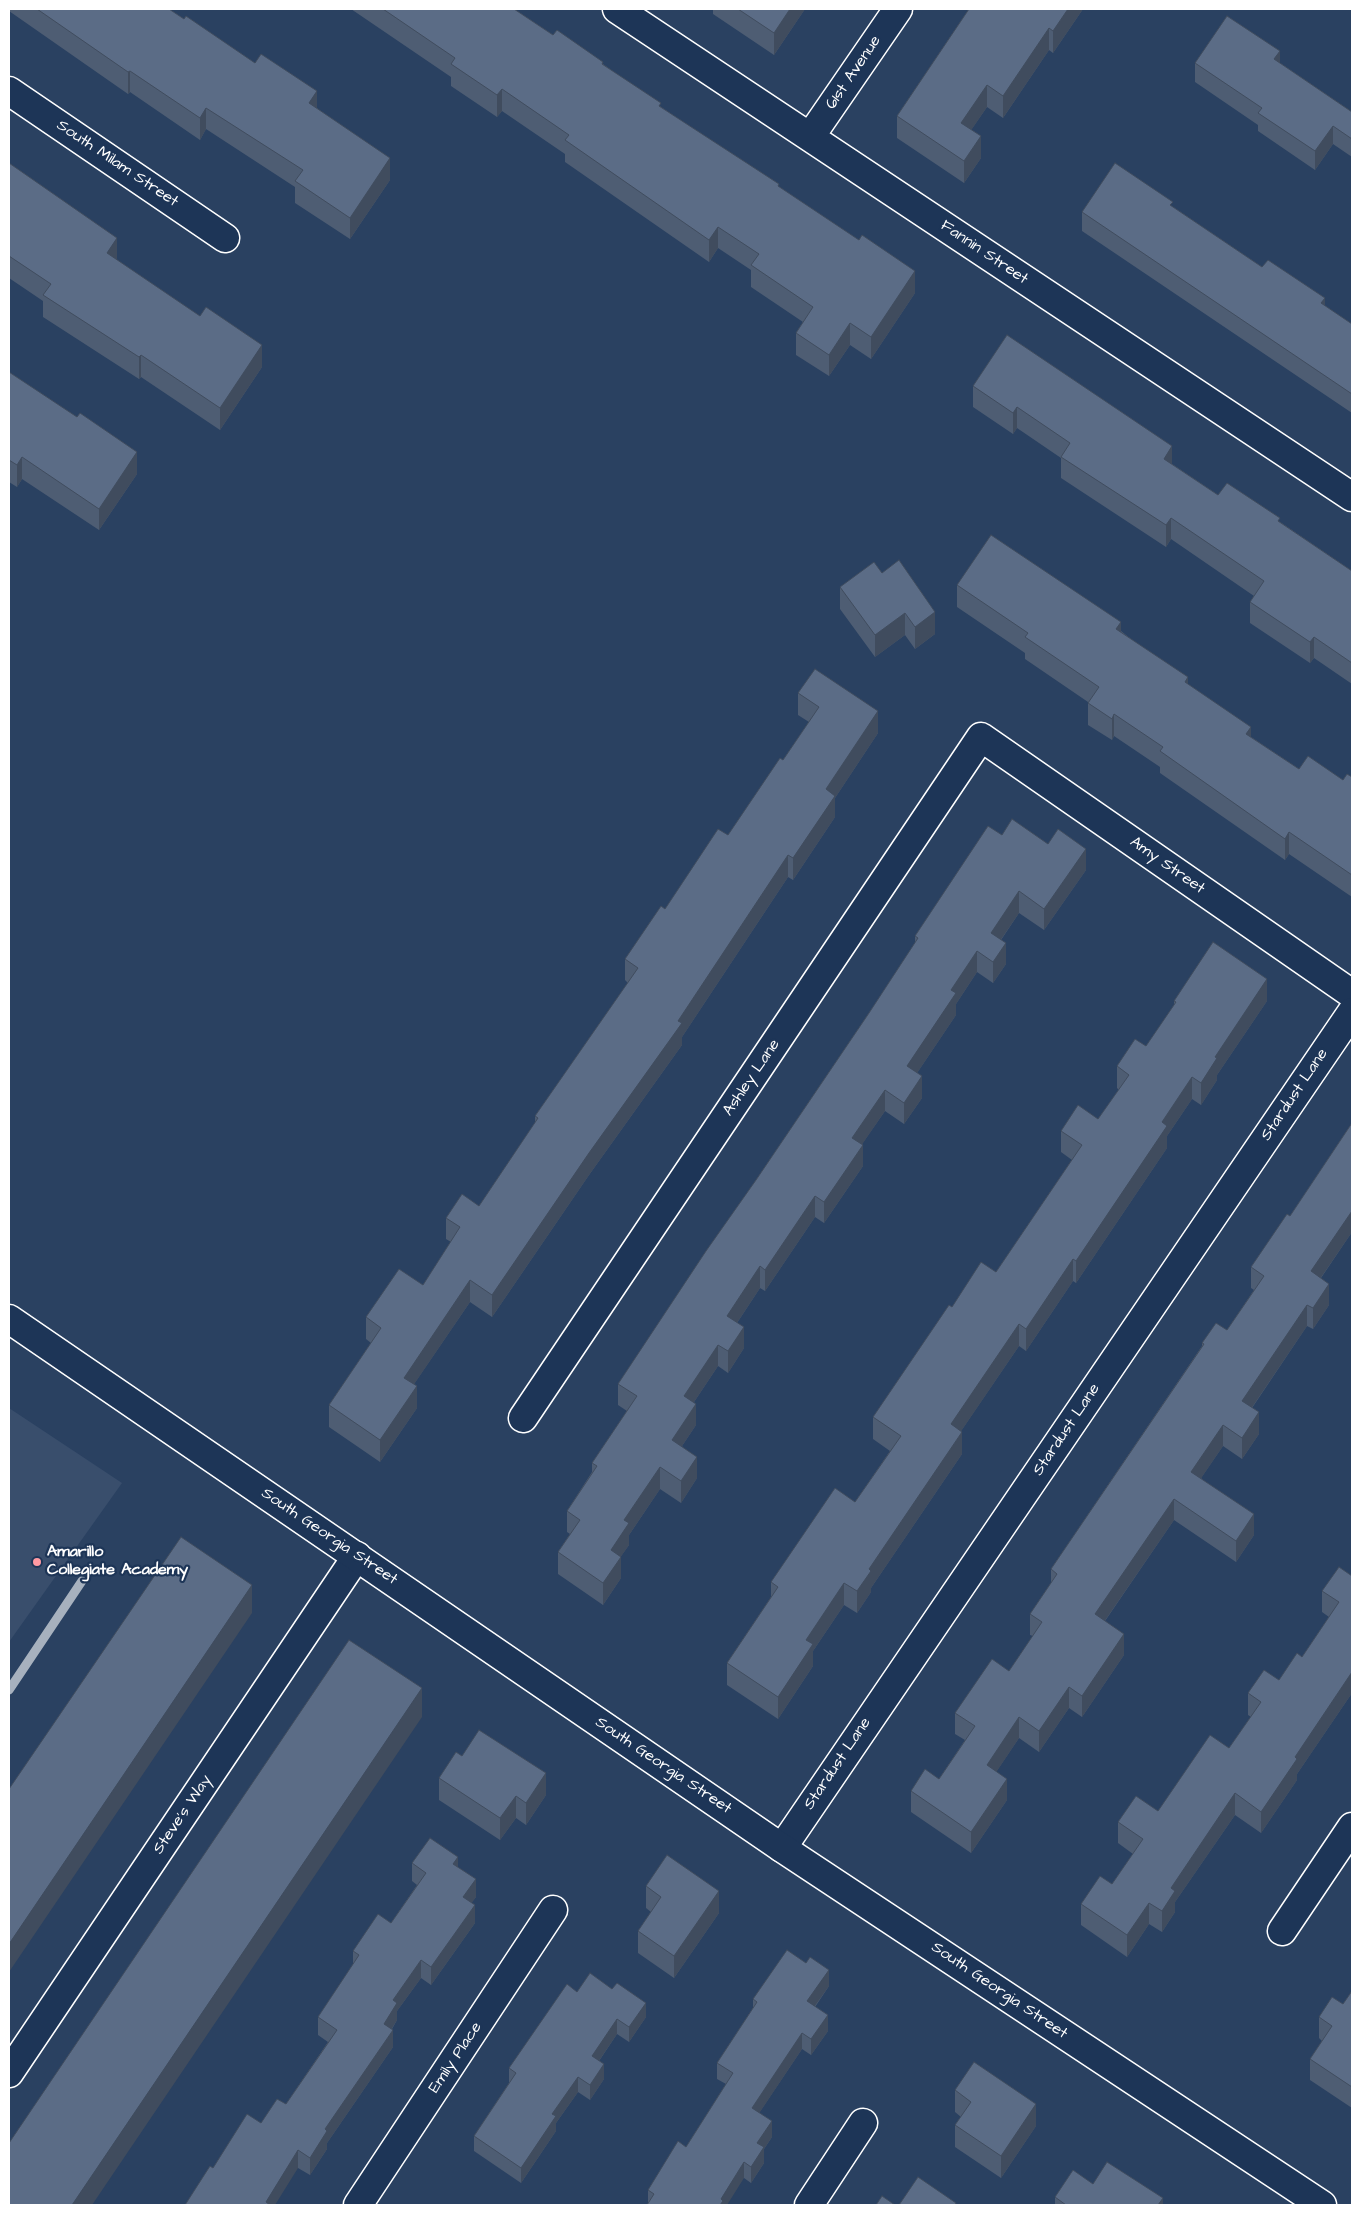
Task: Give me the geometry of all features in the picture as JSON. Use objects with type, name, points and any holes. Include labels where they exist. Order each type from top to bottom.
[{"type":"street","name":"Fannin Street","points":[[616,9],[1352,497]]},
{"type":"street","name":"61st Avenue","points":[[810,137],[898,9]]},
{"type":"street","name":"South Milam Street","points":[[9,91],[225,238]]},
{"type":"street","name":"Amy Street","points":[[981,737],[1352,994]]},
{"type":"street","name":"Ashley Lane","points":[[523,1418],[981,737]]},
{"type":"street","name":"Stardust Lane","points":[[782,1848],[1352,1012]]},
{"type":"street","name":"South Georgia Street","points":[[9,1318],[782,1848],[1322,2205]]},
{"type":"street","name":"Steve's Way","points":[[9,2073],[357,1556]]},
{"type":"street","points":[[1282,1931],[1352,1827]]},
{"type":"street","name":"Emily Place","points":[[358,2205],[553,1910]]},
{"type":"street","points":[[809,2205],[863,2123]]},
{"type":"shaded area","name":"Amarillo Collegiate Academy","points":[[9,1408],[122,1483],[9,1642]]},
{"type":"building","points":[[37,9],[169,9],[184,19],[186,16],[255,63],[261,54],[317,91],[309,103],[390,158],[350,218],[295,181],[303,170],[206,108],[200,118],[130,71],[128,72]]},
{"type":"building","points":[[383,9],[514,9],[553,35],[557,30],[603,62],[602,64],[661,103],[659,106],[779,184],[778,186],[859,240],[862,235],[915,271],[871,337],[850,323],[829,355],[796,333],[813,307],[751,265],[759,254],[718,227],[709,240],[565,140],[569,135],[502,89],[497,95],[451,64],[455,58]]},
{"type":"building","points":[[738,9],[790,9],[774,33]]},
{"type":"building","points":[[969,9],[1068,9],[1053,31],[1049,28],[1003,96],[987,85],[961,123],[981,136],[964,161],[897,116]]},
{"type":"building","points":[[1227,16],[1280,51],[1274,59],[1352,112],[1352,139],[1333,126],[1315,151],[1258,113],[1262,108],[1195,63]]},
{"type":"building","points":[[9,163],[117,238],[107,253],[200,316],[206,307],[262,345],[220,408],[141,355],[139,357],[43,295],[51,284],[9,256]]},
{"type":"building","points":[[1115,163],[1173,202],[1170,205],[1262,267],[1268,260],[1325,298],[1321,303],[1352,324],[1352,394],[1082,212]]},
{"type":"building","points":[[1007,335],[1172,446],[1164,459],[1218,495],[1227,483],[1280,518],[1278,521],[1352,571],[1352,663],[1314,637],[1310,642],[1250,602],[1264,581],[1171,518],[1166,525],[1061,457],[1070,443],[1017,407],[1013,413],[973,386]]},
{"type":"building","points":[[9,372],[77,417],[80,413],[137,452],[99,509],[22,457],[17,465],[9,460]]},
{"type":"building","points":[[991,535],[1121,622],[1116,629],[1188,677],[1185,682],[1251,727],[1246,734],[1299,769],[1308,756],[1343,780],[1347,774],[1352,777],[1352,875],[1289,832],[1285,839],[1160,751],[1163,747],[1114,714],[1112,719],[1088,703],[1099,687],[1025,637],[1028,633],[957,585]]},
{"type":"building","points":[[899,560],[935,612],[915,627],[905,613],[875,635],[840,587],[874,562],[882,573]]},
{"type":"building","points":[[815,669],[878,711],[826,789],[835,796],[793,858],[788,855],[678,1021],[682,1023],[589,1153],[492,1295],[470,1280],[404,1378],[417,1386],[380,1440],[329,1405],[381,1328],[366,1317],[399,1269],[423,1285],[460,1227],[446,1218],[462,1194],[479,1206],[538,1118],[535,1116],[638,968],[625,959],[661,906],[665,909],[718,829],[728,835],[780,758],[783,760],[819,707],[798,693]]},
{"type":"building","points":[[1012,819],[1048,844],[1058,829],[1086,849],[1044,909],[1019,891],[991,933],[1006,943],[993,962],[977,951],[951,990],[956,993],[907,1066],[922,1076],[904,1103],[885,1090],[852,1138],[863,1145],[824,1202],[815,1196],[765,1270],[760,1266],[727,1316],[744,1327],[728,1351],[718,1345],[684,1396],[696,1404],[672,1440],[697,1457],[681,1481],[660,1467],[624,1520],[629,1523],[611,1550],[621,1557],[603,1583],[558,1552],[580,1520],[567,1511],[597,1466],[592,1463],[637,1396],[618,1384],[706,1251],[869,1013],[918,938],[915,936],[988,826],[1002,835]]},
{"type":"building","points":[[1213,942],[1267,979],[1215,1057],[1217,1058],[1201,1083],[1192,1077],[1162,1122],[1167,1126],[1076,1261],[1073,1259],[1026,1329],[1019,1324],[951,1424],[962,1432],[869,1569],[871,1571],[857,1591],[844,1583],[806,1640],[813,1644],[778,1697],[727,1663],[778,1587],[771,1582],[835,1488],[855,1502],[901,1436],[873,1417],[949,1305],[952,1307],[981,1262],[996,1272],[1082,1145],[1061,1131],[1078,1105],[1098,1119],[1129,1075],[1117,1066],[1135,1039],[1146,1046]]},
{"type":"building","points":[[1352,1123],[1352,1211],[1311,1271],[1329,1284],[1313,1308],[1307,1305],[1242,1401],[1259,1412],[1242,1438],[1223,1425],[1191,1472],[1254,1514],[1236,1541],[1174,1499],[1095,1614],[1124,1634],[1082,1696],[1069,1687],[1039,1731],[1019,1717],[987,1765],[1007,1779],[971,1832],[911,1791],[925,1769],[939,1779],[975,1726],[955,1713],[992,1659],[1009,1671],[1042,1622],[1030,1614],[1057,1574],[1051,1569],[1204,1344],[1202,1343],[1216,1323],[1227,1330],[1264,1276],[1251,1267],[1287,1214],[1290,1216]]},
{"type":"building","points":[[181,1537],[252,1585],[9,1944],[9,1789]]},
{"type":"building","points":[[1339,1567],[1352,1576],[1352,1672],[1261,1812],[1235,1793],[1171,1888],[1175,1891],[1162,1911],[1149,1903],[1127,1935],[1081,1904],[1100,1876],[1112,1884],[1143,1839],[1118,1822],[1136,1796],[1158,1811],[1210,1735],[1229,1748],[1261,1702],[1248,1693],[1264,1670],[1279,1680],[1297,1653],[1302,1657],[1339,1602],[1322,1591]]},
{"type":"building","points":[[349,1640],[422,1688],[72,2205],[9,2205],[9,2143]]},
{"type":"building","points":[[479,1730],[546,1773],[526,1803],[516,1796],[500,1818],[439,1778],[456,1752],[462,1756]]},
{"type":"building","points":[[430,1838],[458,1857],[453,1864],[476,1879],[463,1897],[475,1905],[431,1967],[421,1960],[393,2000],[397,2003],[384,2024],[393,2030],[325,2129],[327,2131],[310,2158],[298,2150],[266,2202],[270,2205],[185,2205],[210,2166],[213,2168],[247,2114],[261,2123],[277,2099],[286,2104],[337,2030],[318,2017],[359,1955],[353,1951],[378,1914],[391,1923],[426,1873],[412,1863]]},
{"type":"building","points":[[667,1855],[719,1891],[674,1956],[638,1931],[661,1897],[646,1886]]},
{"type":"building","points":[[787,1950],[806,1963],[810,1957],[829,1970],[807,2001],[828,2015],[811,2039],[802,2033],[752,2108],[772,2121],[757,2143],[764,2147],[751,2167],[744,2162],[721,2199],[723,2201],[720,2205],[647,2205],[654,2194],[648,2190],[678,2141],[686,2147],[733,2073],[717,2063],[757,2002],[753,1999]]},
{"type":"building","points":[[590,1973],[612,1989],[617,1983],[646,2003],[629,2027],[617,2019],[592,2056],[604,2064],[590,2085],[578,2077],[552,2114],[556,2116],[521,2168],[474,2136],[516,2073],[509,2068],[567,1984],[577,1992]]},
{"type":"building","points":[[1352,1991],[1352,2087],[1310,2059],[1332,2026],[1319,2017],[1332,1997],[1343,2004]]},
{"type":"building","points":[[974,2062],[1036,2104],[1001,2156],[955,2125],[971,2102],[955,2090]]},
{"type":"building","points":[[1107,2162],[1163,2198],[1158,2205],[1066,2205],[1055,2197],[1073,2170],[1093,2184]]},
{"type":"building","points":[[918,2177],[956,2203],[955,2205],[899,2205]]},
{"type":"building","points":[[882,2196],[895,2205],[876,2205]]},
{"type":"waterway","points":[[9,1690],[82,1581]]},
{"type":"place","name":"Amarillo Collegiate Academy","points":[[37,1562]]}]
